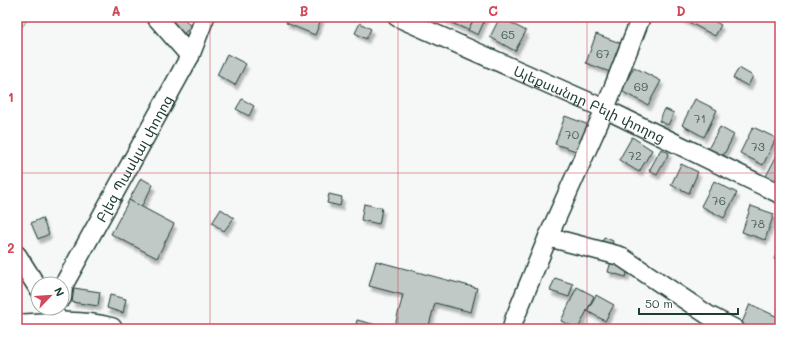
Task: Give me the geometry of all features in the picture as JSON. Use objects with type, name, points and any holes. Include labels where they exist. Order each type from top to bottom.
[{"type":"main road","points":[[17,326],[59,317],[111,329]]},
{"type":"street","points":[[156,17],[190,56]]},
{"type":"street","name":"Բլեզ Պասկալ փողոց","points":[[69,276],[190,56],[206,17]]},
{"type":"street","name":"Ալեքսանդր Բելի փողոց","points":[[397,17],[606,109],[780,194]]},
{"type":"street","points":[[512,329],[514,320],[548,237],[606,109],[636,19]]},
{"type":"street","points":[[548,237],[620,256],[708,315],[735,329]]},
{"type":"street","points":[[17,255],[30,276]]},
{"type":"shaded area","points":[[17,17],[30,17],[17,33]]},
{"type":"building","points":[[171,17],[183,17],[191,27],[181,36],[167,20]]},
{"type":"building","points":[[288,17],[322,17],[315,35],[286,23]]},
{"type":"building","points":[[441,17],[458,17],[454,24]]},
{"type":"building","points":[[458,17],[475,17],[468,30],[454,24]]},
{"type":"building","points":[[475,17],[486,17],[478,35],[468,30]]},
{"type":"building","points":[[500,17],[526,31],[515,51],[490,37]]},
{"type":"building","points":[[679,17],[707,17],[721,25],[715,36]]},
{"type":"building","points":[[360,23],[371,29],[366,39],[355,33]]},
{"type":"building","points":[[596,34],[620,43],[610,72],[586,63]]},
{"type":"building","points":[[227,54],[246,64],[235,85],[217,75]]},
{"type":"building","points":[[634,67],[661,81],[648,105],[621,91]]},
{"type":"building","points":[[739,68],[753,76],[748,86],[733,78]]},
{"type":"building","points":[[242,99],[254,106],[249,116],[236,109]]},
{"type":"building","points":[[695,99],[717,110],[704,137],[682,125]]},
{"type":"building","points":[[665,109],[674,113],[668,125],[659,121]]},
{"type":"building","points":[[565,116],[589,125],[579,152],[555,144]]},
{"type":"building","points":[[720,127],[734,135],[723,156],[708,149]]},
{"type":"building","points":[[753,127],[776,138],[763,165],[740,153]]},
{"type":"building","points":[[632,137],[652,150],[639,172],[619,160]]},
{"type":"building","points":[[661,149],[669,153],[657,175],[649,171]]},
{"type":"building","points":[[777,155],[780,157],[780,170],[773,184],[764,180]]},
{"type":"building","points":[[681,164],[698,172],[689,193],[671,185]]},
{"type":"building","points":[[141,178],[153,185],[141,207],[129,200]]},
{"type":"building","points":[[714,181],[737,193],[724,218],[701,206]]},
{"type":"building","points":[[329,194],[342,197],[340,206],[327,203]]},
{"type":"building","points":[[129,200],[174,224],[157,258],[111,234]]},
{"type":"building","points":[[364,204],[382,208],[379,224],[361,220]]},
{"type":"building","points":[[751,206],[774,214],[765,240],[742,232]]},
{"type":"building","points":[[221,209],[234,218],[224,231],[212,223]]},
{"type":"building","points":[[42,218],[49,234],[38,239],[31,223]]},
{"type":"building","points":[[604,237],[613,241],[610,249],[601,246]]},
{"type":"building","points":[[780,247],[780,262],[774,259]]},
{"type":"building","points":[[376,261],[477,288],[471,312],[435,303],[428,329],[394,329],[403,295],[369,286]]},
{"type":"building","points":[[611,261],[629,266],[626,277],[608,272]]},
{"type":"building","points":[[555,278],[573,284],[569,297],[550,291]]},
{"type":"building","points":[[577,287],[594,296],[578,329],[561,321]]},
{"type":"building","points":[[74,288],[100,292],[98,306],[72,302]]},
{"type":"building","points":[[110,295],[126,299],[123,313],[107,308]]},
{"type":"building","points":[[596,295],[614,305],[605,321],[587,311]]},
{"type":"building","points":[[750,304],[780,318],[780,329],[750,329],[741,325]]},
{"type":"building","points":[[357,320],[392,329],[355,329]]},
{"type":"building","points":[[645,325],[652,329],[643,329]]}]
